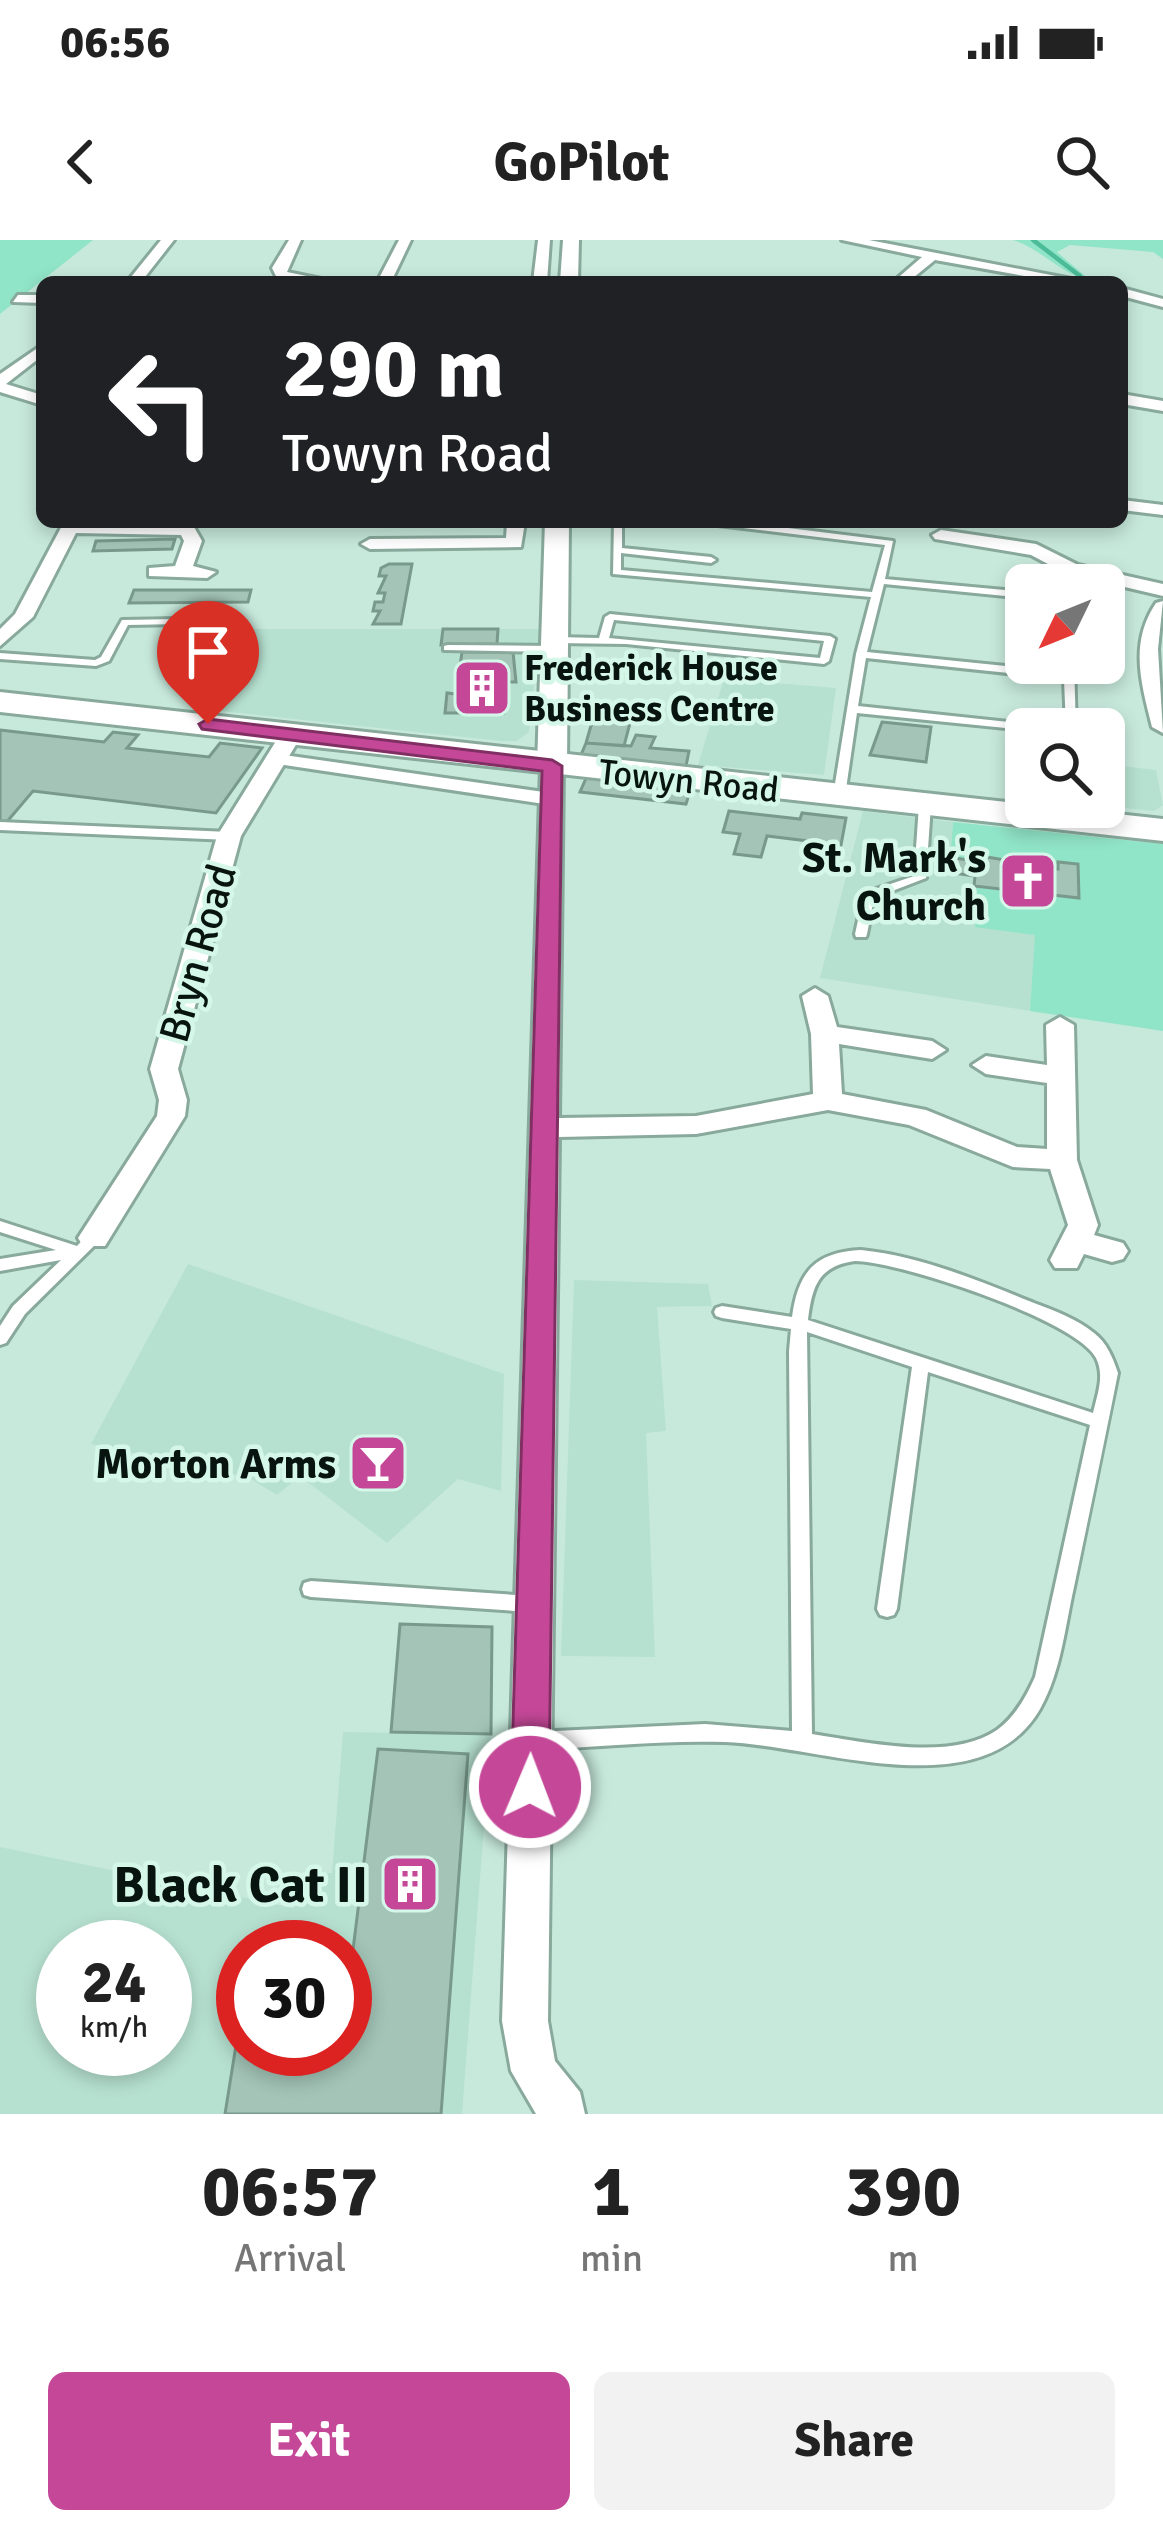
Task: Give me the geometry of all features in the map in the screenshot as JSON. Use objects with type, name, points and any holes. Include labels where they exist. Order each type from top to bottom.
[{"type":"main road","name":"Towyn Road","points":[[0,702],[552,782],[839,796],[1163,830]]},
{"type":"street","points":[[139,276],[168,240]]},
{"type":"street","points":[[289,276],[279,268],[295,240]]},
{"type":"street","points":[[387,276],[405,240]]},
{"type":"street","points":[[541,276],[544,240]]},
{"type":"street","points":[[568,276],[571,240]]},
{"type":"street","points":[[848,240],[1047,276]]},
{"type":"street","points":[[907,276],[933,255]]},
{"type":"street","points":[[1128,294],[1163,303]]},
{"type":"street","points":[[18,299],[36,299]]},
{"type":"street","points":[[36,349],[0,384],[36,398]]},
{"type":"street","points":[[1128,400],[1163,406]]},
{"type":"street","points":[[1128,506],[1163,510]]},
{"type":"street","points":[[0,640],[23,617],[69,528]]},
{"type":"street","points":[[175,528],[188,531],[193,541],[182,572]]},
{"type":"street","points":[[370,544],[514,543],[515,528]]},
{"type":"street","points":[[557,528],[525,2021],[534,2071],[570,2113]]},
{"type":"street","points":[[940,536],[1036,550],[1072,568],[1163,590]]},
{"type":"street","points":[[156,572],[207,572]]},
{"type":"street","points":[[1163,608],[1148,625],[1163,727]]},
{"type":"street","name":"Bryn Road","points":[[86,1245],[171,1116],[173,1100],[164,1069],[229,836],[284,746]]},
{"type":"street","points":[[815,996],[824,1034],[829,1101]]},
{"type":"street","points":[[1060,1025],[1062,1160],[1083,1225],[1071,1250],[1112,1251]]},
{"type":"street","points":[[824,1034],[932,1050]]},
{"type":"street","points":[[986,1065],[1060,1076]]},
{"type":"street","points":[[545,1128],[696,1125],[829,1101],[916,1117],[1013,1157],[1062,1160]]},
{"type":"lane","points":[[618,528],[616,572],[877,595]]},
{"type":"lane","points":[[767,528],[890,543],[861,653],[839,796]]},
{"type":"lane","points":[[617,550],[711,560]]},
{"type":"lane","points":[[880,581],[1005,593]]},
{"type":"lane","points":[[448,648],[603,640],[824,661],[830,639],[610,617],[603,640]]},
{"type":"lane","points":[[0,656],[95,663],[105,659],[125,622],[178,622]]},
{"type":"lane","points":[[861,653],[1005,665]]},
{"type":"lane","points":[[852,710],[1005,725]]},
{"type":"lane","points":[[861,934],[868,896],[920,878],[925,805]]},
{"type":"lane","points":[[0,826],[229,836]]},
{"type":"lane","points":[[0,1226],[86,1245]]},
{"type":"lane","points":[[0,1265],[86,1245]]},
{"type":"lane","points":[[0,1339],[19,1310],[86,1245]]},
{"type":"lane","points":[[531,1741],[727,1733],[923,1754],[962,1753],[1000,1740],[1030,1716],[1045,1677],[1111,1372],[1103,1352],[1059,1317],[874,1256],[829,1261],[815,1272],[806,1290],[800,1324],[802,1739]]},
{"type":"lane","points":[[722,1312],[800,1324],[1100,1422]]},
{"type":"lane","points":[[887,1609],[921,1363]]},
{"type":"lane","points":[[311,1589],[534,1604]]},
{"type":"shaded area","points":[[243,629],[540,629],[529,732],[517,741],[501,741],[220,711]]},
{"type":"shaded area","points":[[724,679],[836,688],[824,775],[698,765]]},
{"type":"shaded area","points":[[1125,766],[1156,770],[1163,805],[1154,811],[1125,808]]},
{"type":"shaded area","points":[[863,811],[953,822],[949,873],[975,876],[975,926],[1036,935],[1030,1011],[820,978]]},
{"type":"shaded area","points":[[188,1264],[504,1374],[501,1491],[458,1479],[387,1543],[300,1476],[277,1495],[249,1478],[91,1444]]},
{"type":"shaded area","points":[[574,1280],[708,1284],[712,1306],[657,1307],[666,1431],[646,1433],[655,1657],[561,1656]]},
{"type":"shaded area","points":[[343,1732],[491,1734],[462,2114],[0,2114],[0,1847],[294,1908],[298,1873],[332,1873]]},
{"type":"green space","points":[[0,240],[93,240],[48,276],[36,276],[36,285],[0,314]]},
{"type":"green space","points":[[1013,240],[1163,240],[1163,259],[1153,252],[1070,245],[1057,252],[1085,276],[1079,276]]},
{"type":"green space","points":[[953,822],[1163,844],[1163,1031],[1030,1011],[1035,935],[975,927],[976,919],[968,917],[975,876],[949,874]]},
{"type":"building","points":[[175,539],[172,549],[93,551],[96,541]]},
{"type":"building","points":[[412,564],[401,624],[373,624],[380,611],[373,611],[375,602],[383,602],[385,593],[378,593],[386,576],[379,576],[381,568]]},
{"type":"building","points":[[134,590],[251,590],[248,602],[129,603]]},
{"type":"building","points":[[443,629],[498,629],[497,644],[441,645]]},
{"type":"building","name":"Frederick House Business Centre","points":[[462,652],[513,652],[516,682],[507,682],[504,713],[445,713],[447,693],[456,694]]},
{"type":"building","points":[[621,702],[635,704],[624,746],[586,743],[594,715],[618,717]]},
{"type":"building","points":[[882,722],[931,727],[926,762],[870,755]]},
{"type":"building","points":[[0,730],[104,742],[113,732],[138,735],[127,748],[209,757],[220,743],[262,748],[216,813],[33,791],[5,824],[0,823]]},
{"type":"building","points":[[636,735],[655,737],[650,748],[689,751],[686,766],[581,755],[586,743],[631,746]]},
{"type":"building","points":[[587,776],[691,788],[686,804],[580,792]]},
{"type":"building","points":[[729,811],[800,819],[802,813],[846,818],[841,845],[767,836],[761,857],[734,854],[740,834],[723,832]]},
{"type":"building","name":"St. Mark's Church","points":[[975,855],[1058,869],[1058,862],[1078,864],[1079,898],[974,886],[975,876],[953,873],[955,858],[974,861]]},
{"type":"building","points":[[400,1624],[492,1627],[491,1734],[391,1732]]},
{"type":"building","name":"Black Cat II","points":[[378,1749],[468,1754],[441,2114],[225,2114],[231,2076],[372,2076],[372,1920],[357,1920]]},
{"type":"waterway","points":[[1033,240],[1080,276]]},
{"type":"place","name":"Frederick House Business Centre","points":[[482,688]]},
{"type":"place","name":"St. Mark's Church","points":[[1028,881]]},
{"type":"place","name":"Morton Arms","points":[[378,1463]]},
{"type":"place","name":"Black Cat II","points":[[410,1884]]},
{"type":"route","points":[[208,724],[552,766],[530,1787]]}]
